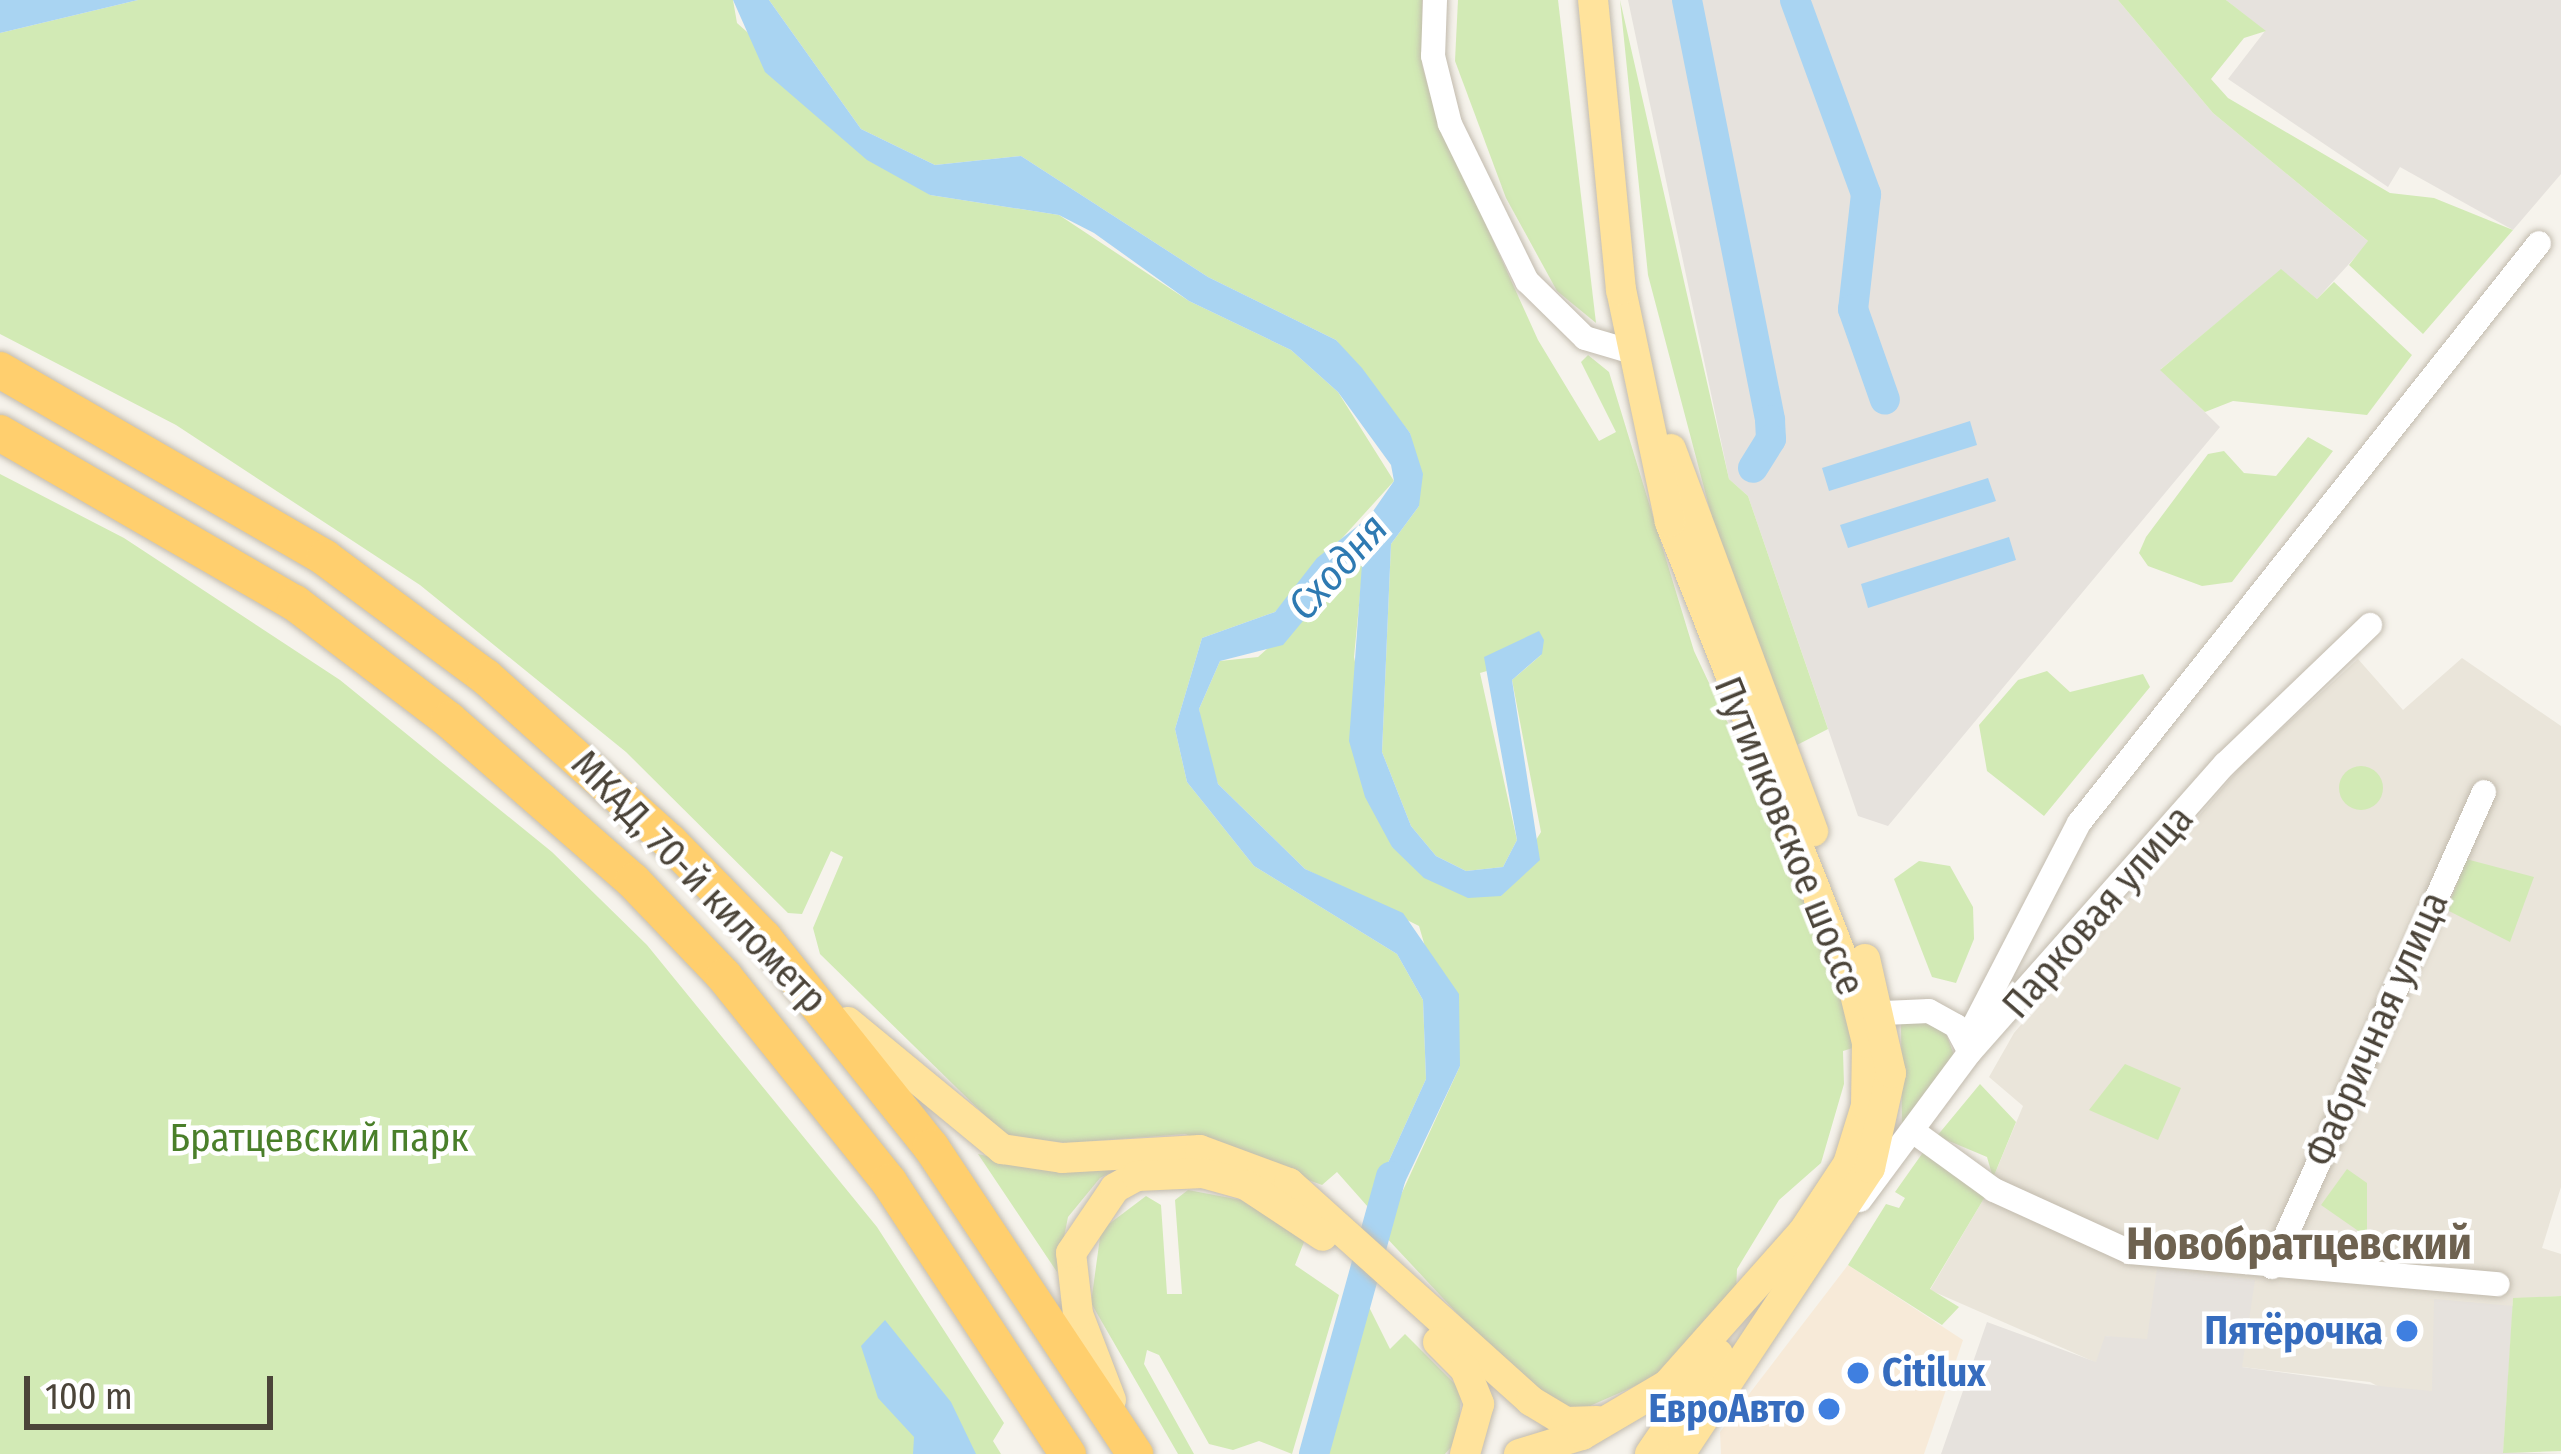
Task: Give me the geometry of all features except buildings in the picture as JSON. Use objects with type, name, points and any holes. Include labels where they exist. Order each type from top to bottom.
[{"type":"highway","name":"МКАД, 70-й километр","points":[[0,370],[257,514],[486,677],[670,842],[788,966],[980,1214],[1130,1447]]},
{"type":"highway","name":"МКАД, 70-й километр","points":[[0,433],[231,561],[381,665],[521,780],[724,976],[889,1182],[1068,1454]]},
{"type":"main road","points":[[1593,0],[1610,210],[1636,353]]},
{"type":"main road","name":"Путилковское шоссе","points":[[1636,353],[1884,1012],[1888,1106],[1845,1214],[1681,1449]]},
{"type":"main road","name":"Путилковское шоссе","points":[[1519,1454],[1609,1419],[1667,1385],[1761,1289],[1848,1164],[1866,1106],[1867,1043],[1818,893],[1690,589],[1636,353]]},
{"type":"main road","points":[[788,966],[938,1106],[1001,1149],[1045,1157],[1199,1150],[1288,1183],[1395,1288],[1552,1417],[1609,1419]]},
{"type":"main road","points":[[1130,1447],[1072,1282],[1071,1253],[1096,1204],[1137,1176],[1203,1173],[1278,1202],[1334,1233]]},
{"type":"main road","points":[[1395,1288],[1474,1385],[1478,1418],[1465,1454]]},
{"type":"main road","points":[[1650,1454],[1761,1289]]},
{"type":"street","points":[[1435,0],[1433,56],[1450,124],[1527,281],[1585,338],[1636,353]]},
{"type":"street","points":[[1867,1043],[1884,1012],[1929,1011],[1968,1046],[2079,823],[2539,243]]},
{"type":"street","name":"Парковая улица","points":[[1845,1214],[1917,1134],[1968,1046],[2225,764],[2370,625]]},
{"type":"street","name":"Фабричная улица","points":[[2272,1267],[2483,792]]},
{"type":"street","points":[[1917,1134],[1994,1190],[2104,1245],[2272,1267],[2498,1284]]},
{"type":"shaded area","points":[[1628,0],[2118,0],[2213,113],[2369,242],[2317,299],[2281,270],[2161,369],[2220,427],[1888,826],[1858,816],[1748,496],[1729,479]]},
{"type":"shaded area","points":[[2226,0],[2561,0],[2561,174],[2513,230],[2400,167],[2388,187],[2228,79],[2265,31]]},
{"type":"shaded area","points":[[2462,658],[2561,726],[2561,1187],[2542,1248],[2561,1254],[2561,1296],[2513,1299],[2503,1453],[2370,1382],[2242,1367],[2106,1336],[2097,1363],[1930,1290],[1986,1195],[2023,1106],[1989,1077],[2014,1033],[2244,763],[2358,659],[2403,710]]},
{"type":"shaded area","points":[[1848,1265],[1963,1340],[1924,1454],[1721,1454],[1720,1432]]},
{"type":"shaded area","points":[[2157,1268],[2255,1280],[2242,1367],[2388,1387],[2432,1391],[2434,1299],[2513,1306],[2503,1452],[2561,1454],[1941,1454],[1987,1322],[2096,1362],[2105,1336],[2147,1339]]},
{"type":"green space","points":[[138,0],[733,0],[737,23],[930,195],[1059,215],[1189,301],[1291,350],[1338,392],[1394,481],[1275,612],[1202,638],[1175,729],[1187,782],[1254,866],[1397,954],[1423,1000],[1426,1079],[1368,1207],[1337,1172],[1322,1185],[1185,1134],[1066,1143],[1005,1135],[820,954],[813,928],[843,857],[831,851],[802,914],[788,913],[626,752],[420,585],[176,425],[0,334],[0,33]]},
{"type":"green space","points":[[769,0],[1422,0],[1422,65],[1435,112],[1538,340],[1599,441],[1616,432],[1581,362],[1588,355],[1609,372],[1694,651],[1819,917],[1856,1047],[1843,1051],[1844,1084],[1821,1163],[1779,1200],[1737,1269],[1736,1293],[1669,1371],[1574,1413],[1525,1386],[1383,1234],[1460,1066],[1419,926],[1305,869],[1218,784],[1206,754],[1199,709],[1220,661],[1258,657],[1363,564],[1354,657],[1392,847],[1501,896],[1541,832],[1512,680],[1541,655],[1480,673],[1517,840],[1503,867],[1466,871],[1436,856],[1411,826],[1382,752],[1391,544],[1419,506],[1410,433],[1336,340],[1208,277],[1021,156],[935,165],[861,129]]},
{"type":"green space","points":[[1458,0],[1558,0],[1596,323],[1557,291],[1506,198],[1455,61]]},
{"type":"green space","points":[[1620,0],[1729,479],[1748,496],[1828,729],[1797,745],[1732,594],[1648,275]]},
{"type":"green space","points":[[2118,0],[2226,0],[2266,31],[2244,38],[2211,79],[2228,98],[2390,193],[2434,198],[2513,230],[2423,334],[2349,265],[2368,241],[2213,113]]},
{"type":"green space","points":[[2281,269],[2317,299],[2334,282],[2412,355],[2367,415],[2233,401],[2205,412],[2160,370]]},
{"type":"green space","points":[[2308,437],[2333,451],[2232,582],[2202,586],[2148,566],[2139,553],[2146,537],[2208,454],[2224,451],[2244,473],[2276,476]]},
{"type":"green space","name":"Братцевский парк","points":[[0,474],[124,538],[340,680],[552,852],[647,945],[877,1227],[1004,1423],[993,1441],[1001,1454],[0,1454]]},
{"type":"green space","points":[[2047,671],[2070,692],[2143,674],[2150,687],[2044,816],[1987,771],[1979,725],[2018,680]]},
{"type":"green space","points":[[2361,766],[2376,773],[2383,788],[2376,803],[2361,810],[2346,803],[2339,788],[2346,773]]},
{"type":"green space","points":[[2466,859],[2534,877],[2510,942],[2447,910]]},
{"type":"green space","points":[[1919,861],[1950,866],[1973,907],[1974,939],[1956,983],[1932,977],[1894,879]]},
{"type":"green space","points":[[1922,1019],[1946,1033],[1955,1058],[1902,1132],[1901,1022]]},
{"type":"green space","points":[[2125,1064],[2181,1088],[2158,1140],[2089,1110]]},
{"type":"green space","points":[[1980,1084],[2016,1122],[1993,1178],[1987,1157],[1937,1136]]},
{"type":"green space","points":[[1924,1151],[1986,1195],[1930,1289],[1959,1307],[1942,1325],[1848,1265],[1886,1204],[1899,1208],[1905,1198],[1895,1192]]},
{"type":"green space","points":[[978,1154],[1048,1170],[1124,1165],[1100,1178],[1068,1217],[1057,1272]]},
{"type":"green space","points":[[2347,1169],[2367,1183],[2367,1237],[2321,1205]]},
{"type":"green space","points":[[1188,1190],[1241,1200],[1277,1221],[1304,1242],[1295,1265],[1339,1295],[1292,1454],[1259,1441],[1233,1450],[1209,1444],[1159,1355],[1147,1350],[1144,1364],[1194,1454],[1178,1454],[1091,1303],[1101,1230],[1146,1196],[1161,1205],[1167,1294],[1182,1294],[1175,1200]]},
{"type":"green space","points":[[2561,1296],[2561,1451],[2503,1453],[2513,1298]]},
{"type":"green space","points":[[1367,1303],[1390,1349],[1405,1334],[1461,1390],[1459,1438],[1445,1454],[1327,1454]]},
{"type":"water","points":[[0,0],[138,0],[0,33]]},
{"type":"water","points":[[733,0],[769,0],[861,129],[935,165],[1021,156],[1208,277],[1336,340],[1362,368],[1410,433],[1423,474],[1419,506],[1391,544],[1382,752],[1411,826],[1436,856],[1466,871],[1503,867],[1517,840],[1484,657],[1539,631],[1544,640],[1542,654],[1512,680],[1540,860],[1501,896],[1468,898],[1424,878],[1392,847],[1365,797],[1349,741],[1362,564],[1337,580],[1283,645],[1220,661],[1199,709],[1218,784],[1305,869],[1403,913],[1459,994],[1460,1066],[1388,1218],[1368,1207],[1426,1079],[1423,1000],[1397,954],[1254,866],[1187,782],[1175,729],[1202,638],[1275,612],[1317,558],[1369,517],[1394,481],[1391,465],[1338,392],[1291,350],[1189,301],[1094,233],[1059,215],[930,195],[867,160],[765,72]]},
{"type":"water","points":[[1970,421],[1977,445],[1829,491],[1822,468]]},
{"type":"water","points":[[1988,478],[1996,501],[1848,548],[1840,525]]},
{"type":"water","points":[[2009,537],[2016,560],[1868,608],[1861,584]]},
{"type":"water","points":[[885,1320],[951,1402],[976,1454],[913,1454],[914,1437],[878,1398],[861,1346]]},
{"type":"waterway","points":[[1687,0],[1770,420],[1771,439],[1753,468]]},
{"type":"waterway","points":[[1795,0],[1866,194],[1853,309],[1885,400]]},
{"type":"waterway","name":"Сходня","points":[[1314,1454],[1391,1177]]},
{"type":"place","name":"Пятёрочка","points":[[2407,1331]]},
{"type":"place","name":"Citilux","points":[[1858,1373]]},
{"type":"place","name":"ЕвроАвто","points":[[1829,1409]]},
{"type":"district","name":"Новобратцевский","points":[[2299,1245]]}]
